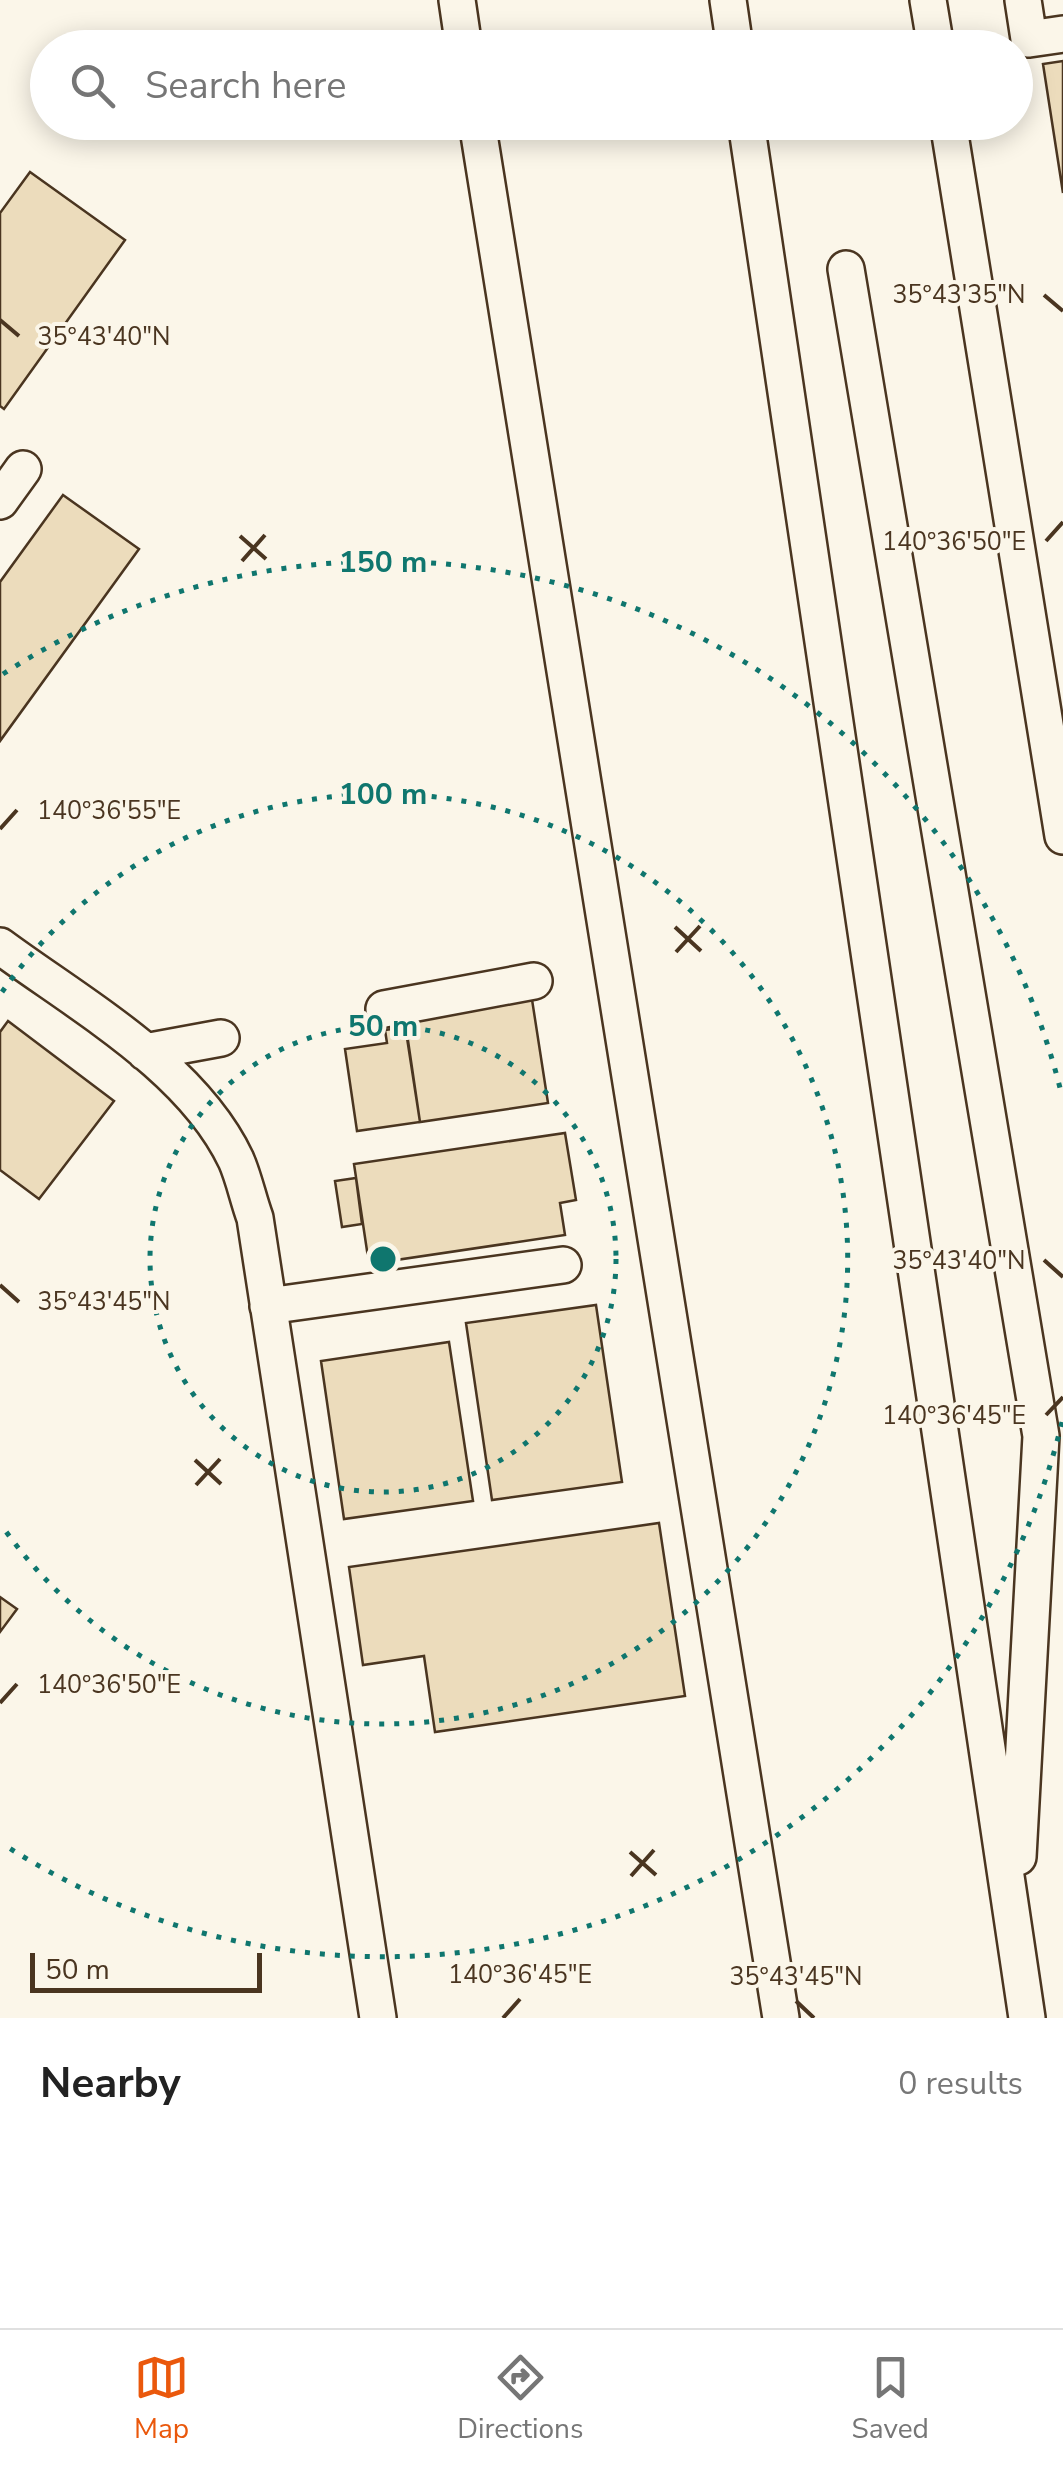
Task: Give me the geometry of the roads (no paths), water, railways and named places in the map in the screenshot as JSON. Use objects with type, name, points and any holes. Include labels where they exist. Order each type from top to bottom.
[{"type":"street","points":[[457,0],[461,30]]},
{"type":"street","points":[[728,0],[733,30]]},
{"type":"street","points":[[928,0],[933,30]]},
{"type":"street","points":[[1024,0],[1028,30]]},
{"type":"street","points":[[1033,38],[1063,34]]},
{"type":"street","points":[[480,140],[782,2018]]},
{"type":"street","points":[[749,140],[1026,2018]]},
{"type":"street","points":[[951,140],[1063,836]]},
{"type":"street","points":[[846,269],[1041,1436],[1014,1932]]},
{"type":"street","points":[[0,500],[23,469]]},
{"type":"street","points":[[0,946],[145,1052],[206,1112],[236,1160],[254,1218],[378,2018]]},
{"type":"street","points":[[384,1008],[534,981]]},
{"type":"street","points":[[145,1052],[221,1038]]},
{"type":"street","points":[[268,1306],[563,1266]]}]
